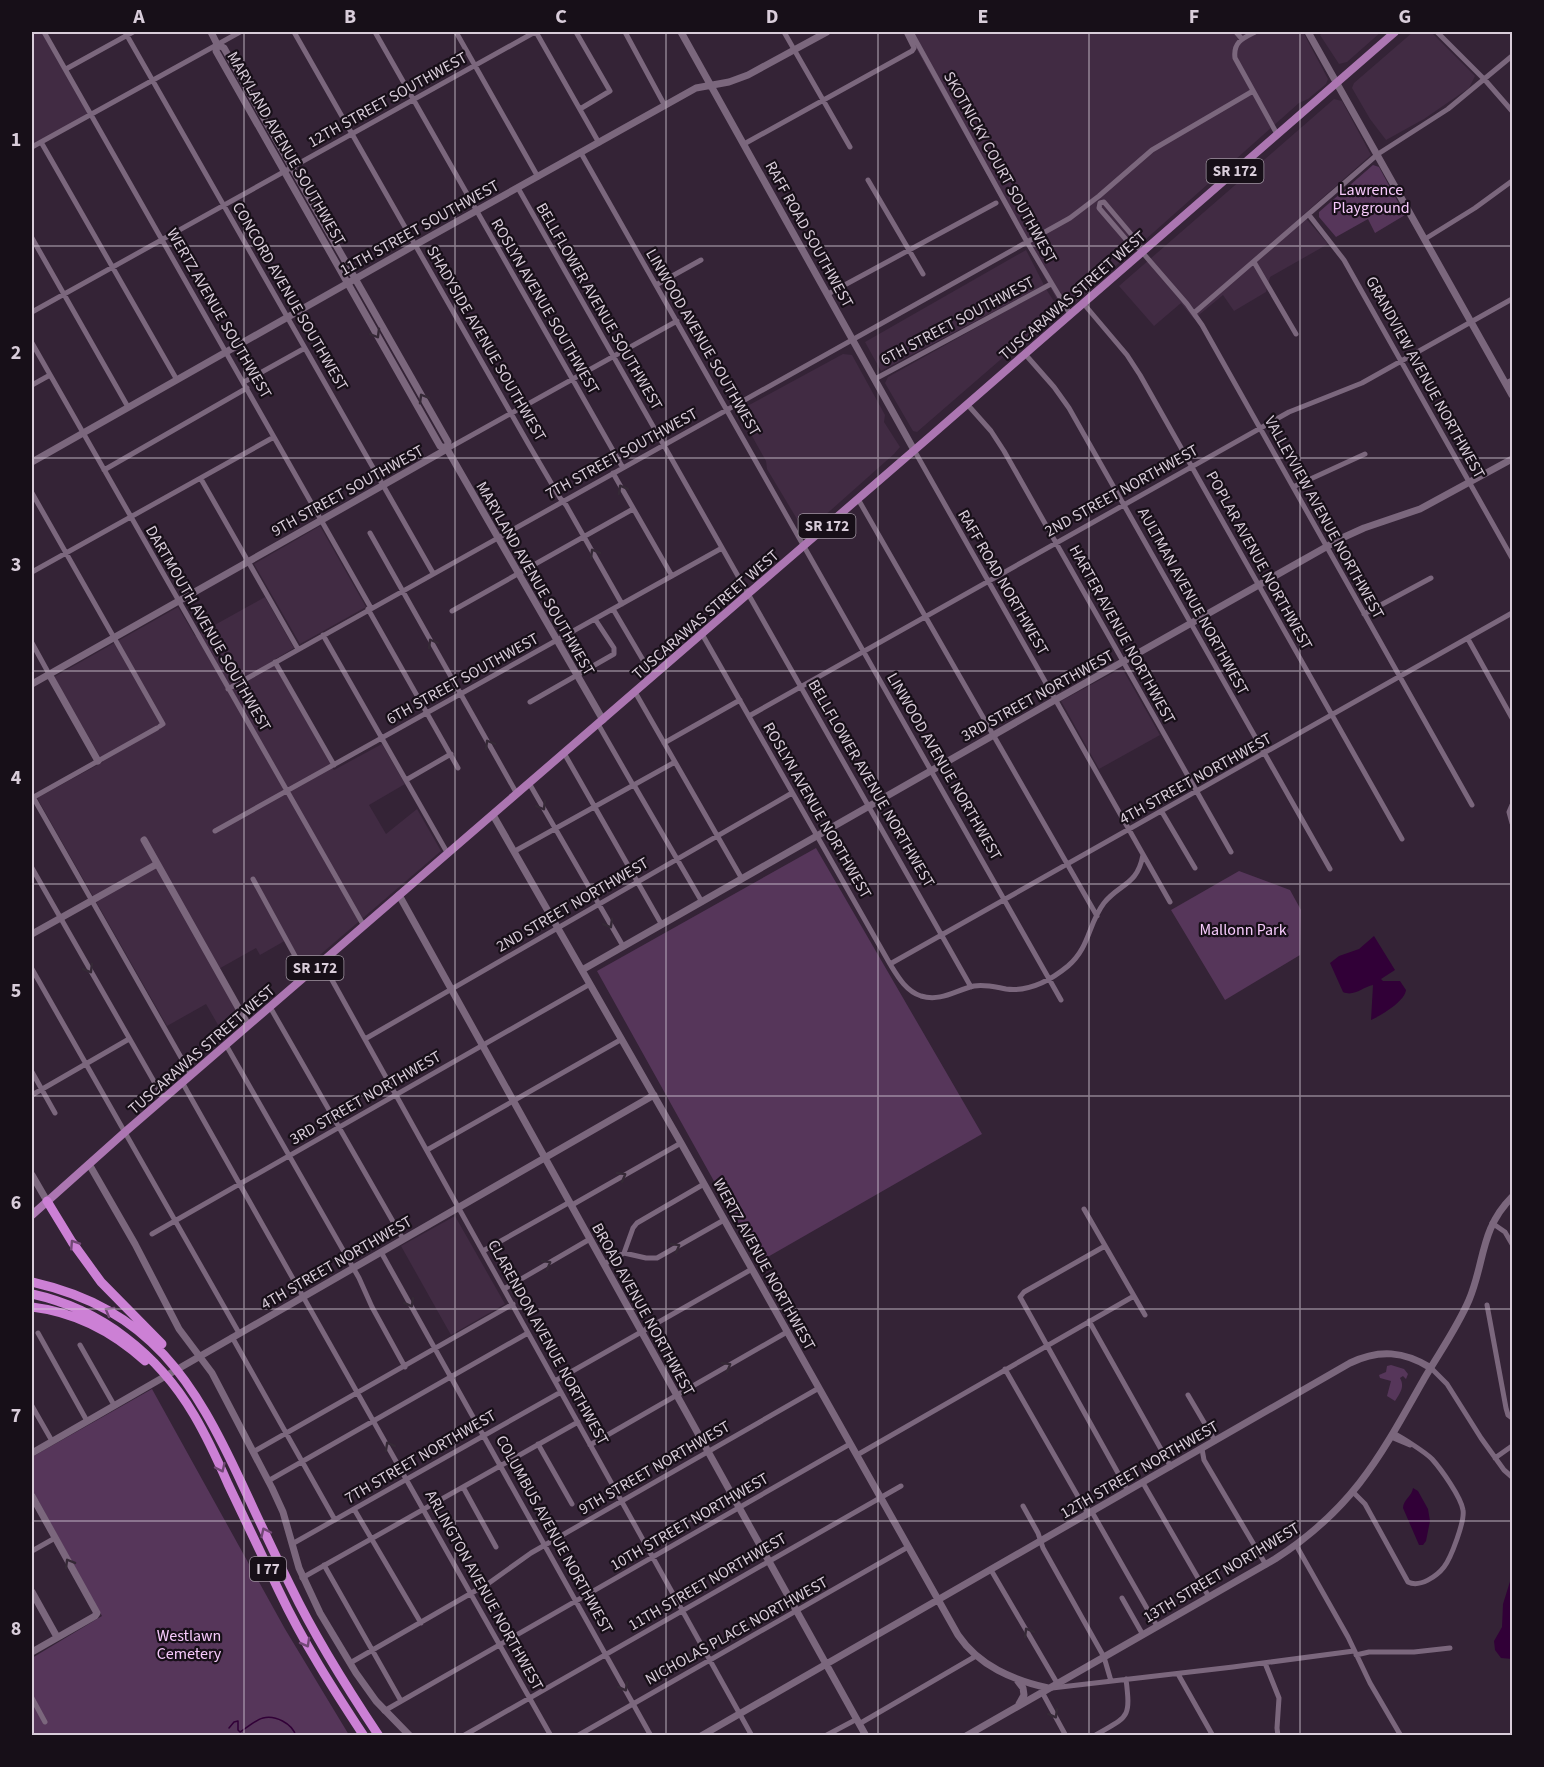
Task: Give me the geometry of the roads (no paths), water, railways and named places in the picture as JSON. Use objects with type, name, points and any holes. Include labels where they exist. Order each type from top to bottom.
[{"type":"highway","points":[[47,1201],[72,1242],[101,1282],[159,1341],[194,1382],[223,1432],[226,1450]]},
{"type":"highway","name":"I 77","points":[[32,1282],[63,1290],[97,1304],[130,1324],[152,1342],[191,1387],[226,1450],[295,1597],[341,1677],[379,1736]]},
{"type":"highway","name":"I 77","points":[[32,1294],[76,1308],[123,1335],[157,1365],[178,1390],[195,1416],[292,1617],[364,1736]]},
{"type":"highway","points":[[32,1307],[76,1318],[122,1342],[150,1365],[195,1416]]},
{"type":"highway","points":[[341,1677],[368,1709],[386,1736]]},
{"type":"highway","points":[[352,1717],[359,1736]]},
{"type":"main road","name":"TUSCARAWAS STREET WEST","points":[[32,1215],[182,1082],[653,677],[1395,32]]},
{"type":"street","name":"WERTZ AVENUE SOUTHWEST","points":[[44,32],[321,520],[458,768]]},
{"type":"street","name":"MARYLAND AVENUE SOUTHWEST","points":[[211,32],[217,44],[224,48],[356,279],[448,442],[447,449]]},
{"type":"street","points":[[32,147],[240,32]]},
{"type":"street","name":"SHADYSIDE AVENUE SOUTHWEST","points":[[294,32],[622,604]]},
{"type":"street","name":"ROSLYN AVENUE SOUTHWEST","points":[[375,32],[623,468]]},
{"type":"street","points":[[456,32],[538,177]]},
{"type":"street","points":[[535,32],[599,143]]},
{"type":"street","name":"12TH STREET SOUTHWEST","points":[[32,312],[535,32]]},
{"type":"street","points":[[576,32],[610,91],[580,109]]},
{"type":"street","points":[[625,32],[665,106]]},
{"type":"street","name":"RAFF ROAD SOUTHWEST","points":[[681,32],[914,450]]},
{"type":"street","points":[[784,32],[850,147]]},
{"type":"street","name":"11TH STREET SOUTHWEST","points":[[32,462],[701,86],[737,80],[827,32]]},
{"type":"street","points":[[744,144],[914,49],[906,32]]},
{"type":"street","name":"SKOTNICKY COURT SOUTHWEST","points":[[911,32],[1027,242],[1070,314]]},
{"type":"street","points":[[1236,32],[1242,39]]},
{"type":"street","points":[[1255,32],[1242,39],[1235,47],[1234,58],[1277,134]]},
{"type":"street","points":[[1308,32],[1471,322],[1509,381],[1512,395]]},
{"type":"street","points":[[1437,32],[1512,111]]},
{"type":"street","points":[[66,69],[128,33]]},
{"type":"street","name":"CONCORD AVENUE SOUTHWEST","points":[[128,33],[433,573]]},
{"type":"street","name":"MARYLAND AVENUE SOUTHWEST","points":[[217,44],[216,51],[284,172],[440,446],[447,449],[519,573],[577,675],[600,722]]},
{"type":"street","points":[[1194,313],[1378,154],[1429,122],[1485,80],[1512,56]]},
{"type":"street","name":"7TH STREET SOUTHWEST","points":[[228,689],[1070,218],[1098,201],[1152,150],[1253,92]]},
{"type":"street","points":[[41,142],[177,380]]},
{"type":"street","name":"LINWOOD AVENUE SOUTHWEST","points":[[581,153],[804,545]]},
{"type":"street","points":[[868,180],[923,274]]},
{"type":"street","points":[[1425,239],[1475,208],[1512,181]]},
{"type":"street","name":"BELLFLOWER AVENUE SOUTHWEST","points":[[518,188],[748,594]]},
{"type":"street","name":"VALLEYVIEW AVENUE NORTHWEST","points":[[1098,201],[1104,202],[1136,240],[1136,245],[1194,313],[1472,805]]},
{"type":"street","points":[[828,294],[996,203]]},
{"type":"street","name":"GRANDVIEW AVENUE NORTHWEST","points":[[1309,215],[1344,260],[1512,558]]},
{"type":"street","points":[[32,238],[128,407]]},
{"type":"street","points":[[656,285],[701,260]]},
{"type":"street","points":[[1254,262],[1296,334]]},
{"type":"street","name":"6TH STREET SOUTHWEST","points":[[875,379],[1051,284]]},
{"type":"street","name":"2ND STREET NORTHWEST","points":[[749,716],[1259,428],[1298,407],[1362,383],[1512,299]]},
{"type":"street","name":"POPLAR AVENUE NORTHWEST","points":[[1083,303],[1133,363],[1402,839]]},
{"type":"street","name":"9TH STREET SOUTHWEST","points":[[32,684],[677,321]]},
{"type":"street","name":"DARTMOUTH AVENUE SOUTHWEST","points":[[32,343],[364,926]]},
{"type":"street","points":[[104,470],[305,348]]},
{"type":"street","name":"AULTMAN AVENUE NORTHWEST","points":[[1025,354],[1069,408],[1330,869]]},
{"type":"street","points":[[32,386],[50,375]]},
{"type":"street","name":"HARTER AVENUE NORTHWEST","points":[[967,404],[997,440],[1231,852]]},
{"type":"street","points":[[32,572],[274,437]]},
{"type":"street","name":"RAFF ROAD NORTHWEST","points":[[914,450],[1170,902]]},
{"type":"street","points":[[1293,487],[1365,454]]},
{"type":"street","name":"3RD STREET NORTHWEST","points":[[582,970],[1327,547],[1364,528],[1420,509],[1512,459]]},
{"type":"street","points":[[613,473],[672,576]]},
{"type":"street","points":[[201,478],[298,649]]},
{"type":"street","points":[[32,493],[160,726],[32,797],[191,1075]]},
{"type":"street","points":[[858,499],[1097,916]]},
{"type":"street","points":[[452,611],[633,509]]},
{"type":"street","points":[[370,534],[517,794]]},
{"type":"street","name":"LINWOOD AVENUE NORTHWEST","points":[[804,545],[1061,1000]]},
{"type":"street","name":"6TH STREET SOUTHWEST","points":[[212,832],[722,548]]},
{"type":"street","points":[[1364,614],[1431,578]]},
{"type":"street","name":"BELLFLOWER AVENUE NORTHWEST","points":[[748,594],[971,987]]},
{"type":"street","points":[[614,609],[653,677]]},
{"type":"street","name":"4TH STREET NORTHWEST","points":[[890,964],[1512,614]]},
{"type":"street","points":[[530,702],[614,654],[614,648],[595,619]]},
{"type":"street","name":"ROSLYN AVENUE NORTHWEST","points":[[702,634],[890,964],[905,985],[916,994],[937,998],[971,987]]},
{"type":"street","points":[[323,635],[448,854]]},
{"type":"street","points":[[1468,639],[1512,718]]},
{"type":"street","points":[[32,644],[98,761]]},
{"type":"street","points":[[275,662],[334,765]]},
{"type":"street","points":[[635,692],[742,879]]},
{"type":"street","points":[[664,743],[740,700]]},
{"type":"street","points":[[600,722],[702,902]]},
{"type":"street","points":[[564,753],[662,924]]},
{"type":"street","points":[[406,780],[451,754]]},
{"type":"street","points":[[515,851],[675,762]]},
{"type":"street","points":[[529,783],[623,946]]},
{"type":"street","name":"2ND STREET NORTHWEST","points":[[365,1039],[792,793]]},
{"type":"street","points":[[1512,805],[1509,812],[1512,823]]},
{"type":"street","points":[[1162,812],[1195,868]]},
{"type":"street","name":"WERTZ AVENUE NORTHWEST","points":[[493,815],[654,1095],[958,1635],[976,1656],[992,1667],[1045,1690]]},
{"type":"street","points":[[144,840],[248,1025]]},
{"type":"street","points":[[971,987],[1021,989],[1033,987],[1070,964],[1083,949],[1097,916],[1110,897],[1132,881],[1143,855]]},
{"type":"street","points":[[32,934],[157,864]]},
{"type":"street","points":[[32,868],[164,1099]]},
{"type":"street","points":[[253,879],[306,976]]},
{"type":"street","name":"BROAD AVENUE NORTHWEST","points":[[399,896],[866,1736]]},
{"type":"street","name":"CLARENDON AVENUE NORTHWEST","points":[[322,962],[752,1736]]},
{"type":"street","points":[[32,969],[239,1333]]},
{"type":"street","name":"3RD STREET NORTHWEST","points":[[152,1234],[590,984]]},
{"type":"street","points":[[270,1007],[403,1239]]},
{"type":"street","points":[[32,1095],[129,1039]]},
{"type":"street","points":[[427,1150],[622,1039]]},
{"type":"street","points":[[226,1045],[353,1268],[368,1301],[405,1367]]},
{"type":"street","points":[[32,1072],[56,1113]]},
{"type":"street","name":"ARLINGTON AVENUE NORTHWEST","points":[[182,1082],[551,1736]]},
{"type":"street","name":"4TH STREET NORTHWEST","points":[[32,1453],[654,1095]]},
{"type":"street","points":[[483,1251],[681,1143]]},
{"type":"street","points":[[89,1164],[135,1244],[179,1329],[212,1373],[268,1481],[283,1512],[302,1578],[320,1613],[350,1663],[384,1711],[410,1736]]},
{"type":"street","points":[[32,1175],[47,1201]]},
{"type":"street","points":[[624,1253],[631,1231],[637,1223],[704,1184]]},
{"type":"street","points":[[1512,1197],[1492,1223],[1470,1297],[1453,1332],[1431,1368],[1447,1384],[1469,1422],[1504,1470],[1512,1477]]},
{"type":"street","points":[[1084,1209],[1145,1315]]},
{"type":"street","points":[[604,1264],[624,1253],[657,1258],[724,1220]]},
{"type":"street","points":[[1492,1223],[1505,1232],[1512,1244]]},
{"type":"street","points":[[504,1288],[590,1239]]},
{"type":"street","points":[[1105,1246],[1020,1296],[1128,1491]]},
{"type":"street","name":"COLUMBUS AVENUE NORTHWEST","points":[[381,1252],[651,1736]]},
{"type":"street","points":[[555,1381],[752,1269]]},
{"type":"street","points":[[857,1455],[1134,1296]]},
{"type":"street","points":[[253,1452],[513,1304]]},
{"type":"street","points":[[1487,1305],[1506,1408],[1508,1415],[1512,1418]]},
{"type":"street","points":[[1089,1321],[1171,1467]]},
{"type":"street","points":[[38,1332],[87,1421]]},
{"type":"street","points":[[590,1445],[787,1332]]},
{"type":"street","points":[[268,1481],[528,1333]]},
{"type":"street","points":[[232,1337],[335,1520]]},
{"type":"street","points":[[80,1345],[114,1406]]},
{"type":"street","name":"12TH STREET NORTHWEST","points":[[701,1736],[1363,1357],[1384,1353],[1398,1354],[1431,1368]]},
{"type":"street","name":"13TH STREET NORTHWEST","points":[[966,1736],[1266,1565],[1327,1521],[1353,1492],[1392,1435],[1431,1368]]},
{"type":"street","points":[[1005,1369],[1157,1626]]},
{"type":"street","name":"9TH STREET NORTHWEST","points":[[350,1663],[472,1594],[545,1545],[819,1388]]},
{"type":"street","name":"7TH STREET NORTHWEST","points":[[292,1544],[561,1392]]},
{"type":"street","points":[[1188,1395],[1215,1442]]},
{"type":"street","points":[[32,1406],[52,1441]]},
{"type":"street","points":[[302,1578],[578,1422]]},
{"type":"street","points":[[1353,1492],[1365,1504],[1408,1582],[1420,1584],[1440,1571],[1446,1564],[1462,1524],[1463,1508],[1434,1461],[1392,1435]]},
{"type":"street","points":[[538,1444],[572,1504]]},
{"type":"street","name":"10TH STREET NORTHWEST","points":[[384,1711],[850,1444]]},
{"type":"street","points":[[1495,1458],[1512,1446]]},
{"type":"street","points":[[1202,1449],[1204,1460],[1266,1565]]},
{"type":"street","points":[[1143,1483],[1209,1597]]},
{"type":"street","name":"11TH STREET NORTHWEST","points":[[463,1736],[901,1486]]},
{"type":"street","points":[[463,1487],[496,1547]]},
{"type":"street","points":[[32,1497],[97,1614]]},
{"type":"street","points":[[1023,1506],[1104,1657],[1111,1681]]},
{"type":"street","points":[[354,1509],[420,1623]]},
{"type":"street","points":[[32,1551],[55,1538]]},
{"type":"street","points":[[1296,1545],[1401,1736]]},
{"type":"street","name":"NICHOLAS PLACE NORTHWEST","points":[[577,1736],[908,1547]]},
{"type":"street","points":[[324,1565],[401,1701]]},
{"type":"street","points":[[991,1570],[1057,1683]]},
{"type":"street","points":[[32,1592],[57,1638]]},
{"type":"street","points":[[1122,1598],[1143,1635]]},
{"type":"street","points":[[32,1652],[104,1610]]},
{"type":"street","points":[[1066,1736],[1045,1690],[1355,1653],[1414,1652],[1450,1648]]},
{"type":"street","points":[[825,1736],[858,1722],[976,1656]]},
{"type":"street","points":[[1265,1663],[1279,1698],[1276,1728],[1278,1736]]},
{"type":"street","points":[[1178,1674],[1213,1736]]},
{"type":"street","points":[[1015,1678],[1023,1688],[1024,1695],[1017,1706]]},
{"type":"street","points":[[1094,1736],[1126,1715],[1128,1700],[1126,1679]]},
{"type":"street","points":[[32,1698],[45,1722]]},
{"type":"waterway","points":[[229,1728],[238,1721],[240,1732],[254,1722],[268,1717],[287,1724],[296,1736]]},
{"type":"park label","name":"Lawrence Playground","points":[[1371,198]]},
{"type":"park label","name":"Mallonn Park","points":[[1243,929]]},
{"type":"park label","name":"Westlawn Cemetery","points":[[189,1644]]}]
